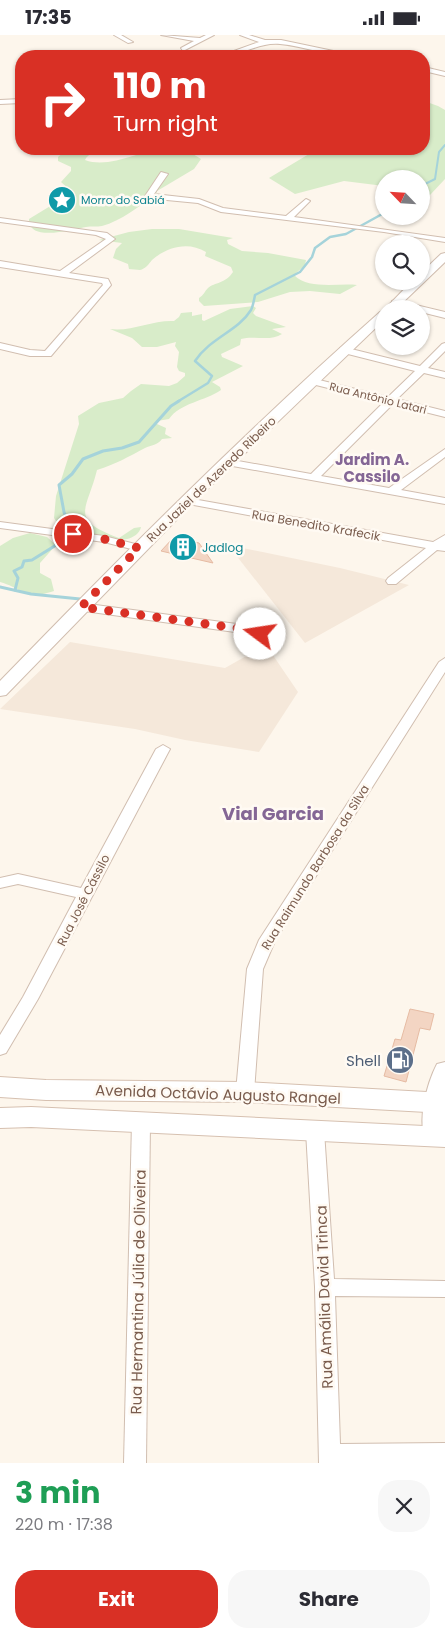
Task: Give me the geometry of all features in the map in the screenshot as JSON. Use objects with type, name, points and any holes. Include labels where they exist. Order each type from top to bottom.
[{"type":"main road","name":"Avenida Octávio Augusto Rangel","points":[[0,1087],[245,1092],[440,1103]]},
{"type":"main road","points":[[31,1117],[27,1109],[28,1102],[32,1095],[46,1089]]},
{"type":"main road","points":[[0,1118],[31,1117],[440,1136]]},
{"type":"street","points":[[117,35],[130,43]]},
{"type":"street","points":[[164,35],[200,40]]},
{"type":"street","points":[[183,49],[211,35]]},
{"type":"street","points":[[243,35],[264,42],[281,42],[323,50]]},
{"type":"street","points":[[245,50],[264,42]]},
{"type":"street","points":[[430,70],[445,73]]},
{"type":"street","points":[[0,102],[15,101]]},
{"type":"street","points":[[164,174],[149,196],[199,201],[221,210],[445,239]]},
{"type":"street","points":[[288,218],[306,201]]},
{"type":"street","points":[[0,219],[96,233],[107,235],[111,239],[61,274]]},
{"type":"street","points":[[430,270],[445,256]]},
{"type":"street","points":[[0,264],[104,281],[107,285],[48,354],[30,353],[0,346]]},
{"type":"street","points":[[398,300],[409,290]]},
{"type":"street","points":[[430,311],[445,315]]},
{"type":"street","name":"Rua Jaziel de Azeredo Ribeiro","points":[[0,691],[37,650],[139,548],[343,350],[375,322]]},
{"type":"street","points":[[313,478],[445,346]]},
{"type":"street","points":[[343,350],[445,375]]},
{"type":"street","name":"Rua Antônio Latari","points":[[311,381],[445,414]]},
{"type":"street","points":[[392,491],[445,452]]},
{"type":"street","points":[[227,462],[445,501]]},
{"type":"street","name":"Rua Benedito Krafecik","points":[[187,501],[439,547]]},
{"type":"street","points":[[0,525],[104,539],[139,548]]},
{"type":"street","points":[[392,581],[439,547],[445,539]]},
{"type":"street","points":[[81,607],[244,629],[260,634]]},
{"type":"street","name":"Rua Raimundo Barbosa da Silva","points":[[245,1092],[255,969],[261,955],[273,932],[445,661]]},
{"type":"street","name":"Rua José Cássilo","points":[[0,1049],[34,991],[84,894],[163,749]]},
{"type":"street","points":[[0,883],[18,879],[84,894]]},
{"type":"street","points":[[440,1136],[440,1103],[445,1070]]},
{"type":"street","name":"Rua Hermantina Júlia de Oliveira","points":[[135,1463],[141,1122]]},
{"type":"street","name":"Rua Amália David Trinca","points":[[315,1131],[325,1287],[330,1459]]},
{"type":"street","points":[[325,1287],[445,1289]]},
{"type":"street","points":[[330,1459],[445,1453]]},
{"type":"shaded area","points":[[228,545],[340,568],[409,585],[305,643]]},
{"type":"shaded area","points":[[70,642],[225,668],[266,645],[298,692],[259,752],[185,740],[135,729],[0,709]]},
{"type":"green space","points":[[430,103],[445,110],[445,179],[430,195],[430,170],[375,170],[375,185],[344,181],[295,194],[269,178],[307,155],[430,155]]},
{"type":"green space","points":[[60,155],[90,155],[85,160],[98,163],[136,155],[194,155],[201,159],[194,169],[157,191],[156,195],[116,221],[102,226],[43,233],[36,231],[31,226],[29,219],[70,194],[70,190],[61,182],[71,171],[71,167],[58,161],[58,157]]},
{"type":"green space","points":[[152,229],[179,229],[233,238],[227,240],[228,244],[242,251],[268,253],[306,260],[305,265],[294,275],[307,283],[357,285],[340,294],[310,291],[290,292],[258,302],[204,306],[199,301],[199,298],[208,288],[230,276],[233,272],[231,267],[205,256],[206,252],[185,246],[171,249],[158,255],[140,270],[129,269],[128,264],[113,258],[116,249],[122,243],[99,240],[129,232]]},
{"type":"green space","points":[[253,306],[256,308],[253,313],[256,316],[286,327],[272,329],[282,334],[272,338],[241,339],[240,345],[221,354],[222,357],[243,366],[212,382],[220,387],[221,390],[180,409],[169,419],[157,421],[157,424],[166,428],[165,434],[172,438],[162,439],[156,444],[97,470],[86,505],[87,519],[103,531],[119,538],[134,528],[141,527],[138,533],[121,540],[84,534],[61,526],[54,518],[56,496],[79,424],[78,416],[99,403],[123,398],[141,384],[169,386],[177,383],[185,376],[185,373],[179,371],[177,367],[179,352],[175,346],[176,342],[157,347],[142,347],[132,338],[110,329],[126,329],[158,322],[174,321],[181,313],[192,312],[192,316],[202,314],[202,320],[204,321],[230,309]]},
{"type":"green space","points":[[30,533],[47,537],[56,545],[40,563],[40,573],[51,579],[54,591],[30,595],[0,582],[0,546],[13,538]]},
{"type":"building","name":"Jadlog","points":[[174,537],[199,543],[213,563],[161,551]]},
{"type":"building","points":[[410,1009],[434,1014],[430,1030],[420,1028],[406,1082],[384,1076],[395,1039],[401,1040]]},
{"type":"waterway","points":[[430,182],[435,179],[439,152],[445,145]]},
{"type":"waterway","points":[[177,402],[208,383],[212,376],[195,361],[208,346],[239,324],[252,308],[255,295],[300,272],[312,257],[315,248],[330,237],[346,234],[375,218]]},
{"type":"waterway","points":[[15,590],[18,578],[14,571],[22,567],[24,561],[32,560],[61,542],[69,525],[64,512],[59,485],[72,474],[83,459],[103,451],[122,448],[139,442],[171,406],[179,401]]},
{"type":"waterway","points":[[0,587],[31,594],[80,599]]},
{"type":"place","name":"Morro do Sabiá","points":[[62,200]]},
{"type":"place","name":"Jadlog","points":[[183,547]]},
{"type":"place","name":"Shell","points":[[400,1060]]},
{"type":"district","name":"Jardim A. Cassilo","points":[[372,468]]},
{"type":"district","name":"Vial Garcia","points":[[273,813]]},
{"type":"route","points":[[73,534],[104,539],[139,548],[81,607],[244,629],[260,634]]}]
